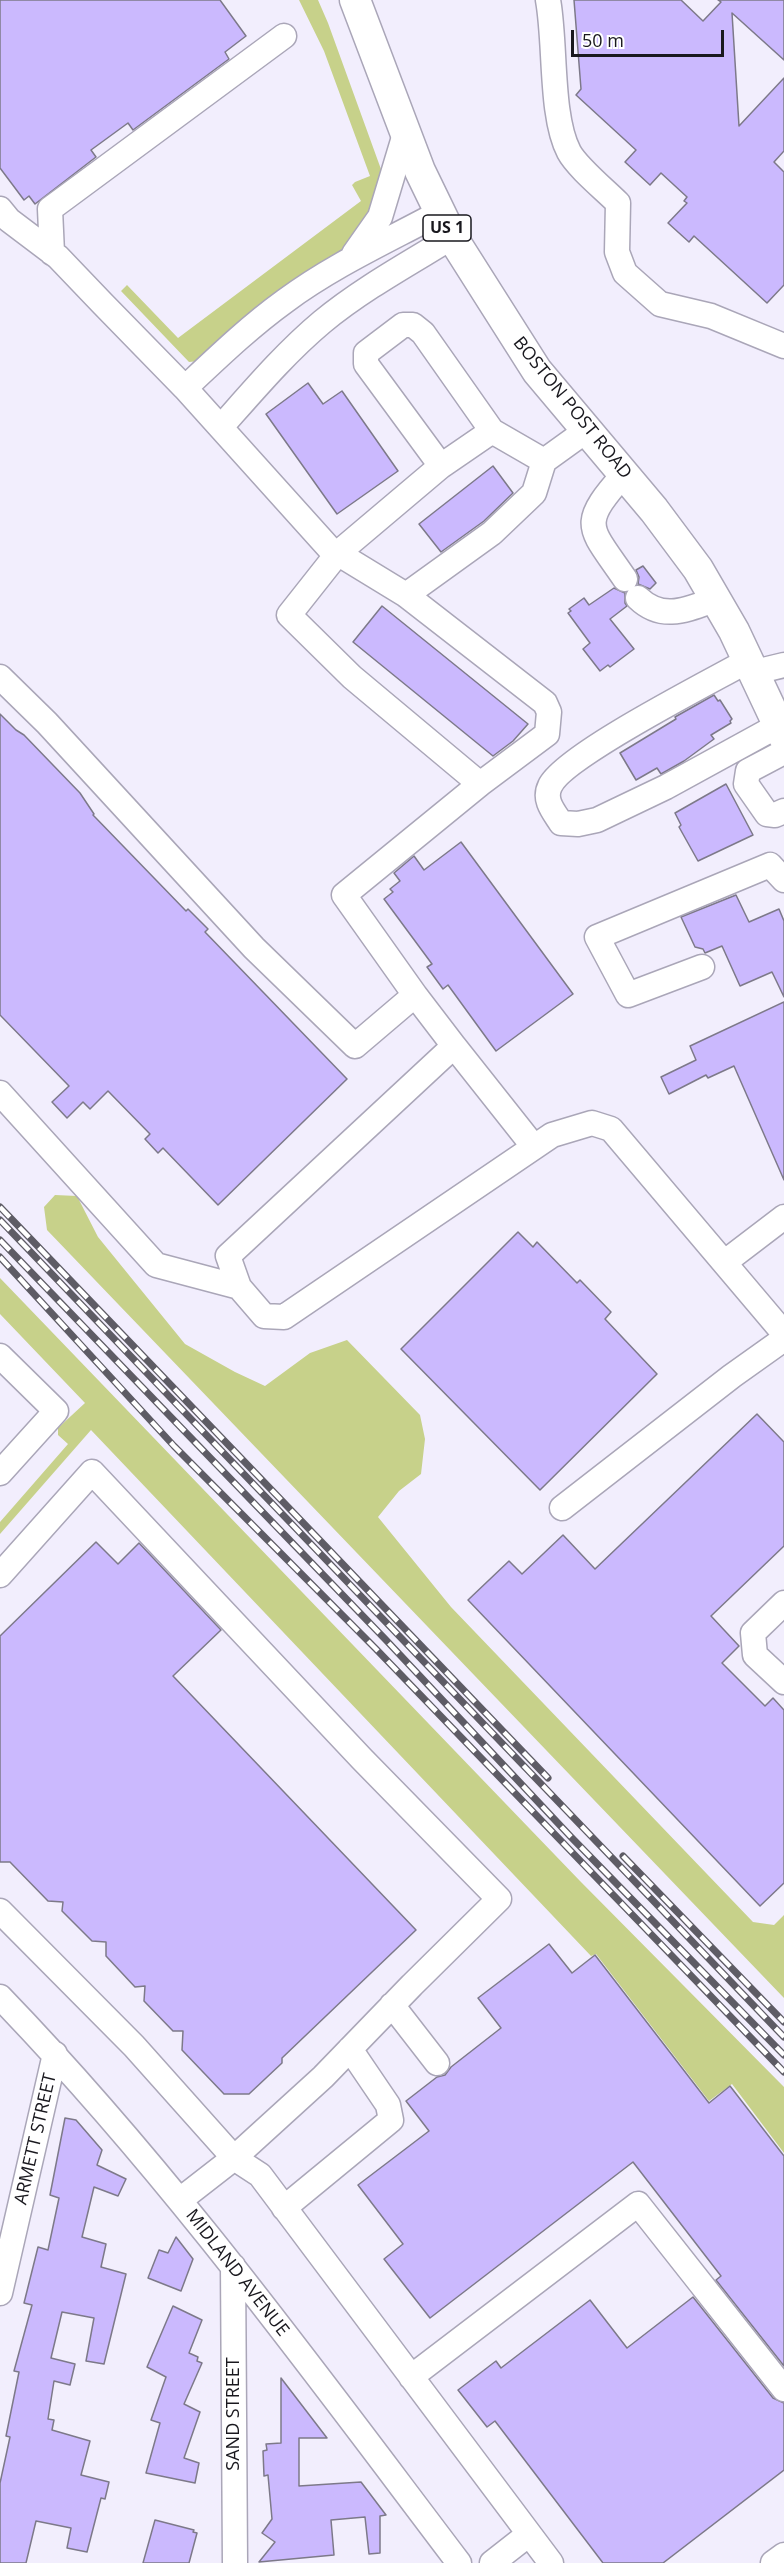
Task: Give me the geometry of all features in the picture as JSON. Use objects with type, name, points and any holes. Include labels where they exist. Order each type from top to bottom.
[{"type":"main road","name":"BOSTON POST ROAD","points":[[355,0],[377,53],[405,134],[446,225],[531,362],[677,539],[717,599],[752,666],[782,738]]},
{"type":"street","points":[[548,0],[552,22],[560,130],[570,154],[618,202],[617,252],[626,273],[660,304],[711,316],[784,346]]},
{"type":"street","points":[[52,253],[50,209],[284,36]]},
{"type":"street","points":[[345,264],[360,247],[380,216],[405,134]]},
{"type":"street","points":[[0,209],[9,220],[52,253],[185,388],[329,548],[406,595],[540,698],[549,712],[547,734],[480,784],[344,895],[415,995],[534,1147]]},
{"type":"street","points":[[185,388],[252,326],[285,301],[345,264],[446,225]]},
{"type":"street","points":[[221,427],[292,349],[323,321],[446,225]]},
{"type":"street","points":[[441,466],[366,364],[366,353],[403,325],[413,325],[423,333],[492,431],[544,461]]},
{"type":"street","points":[[406,595],[492,533],[534,493],[544,461],[587,430]]},
{"type":"street","points":[[480,784],[352,677],[289,615],[338,554],[441,466],[492,431]]},
{"type":"street","points":[[624,474],[602,500],[593,517],[593,533],[632,589],[648,608],[675,613],[717,599]]},
{"type":"street","points":[[782,738],[666,787],[597,820],[578,824],[561,824],[548,802],[549,786],[558,774],[608,739],[752,666],[784,665]]},
{"type":"street","points":[[0,677],[61,738],[254,948],[355,1046],[415,995]]},
{"type":"street","points":[[775,813],[746,784],[746,776],[748,771],[759,763],[782,738]]},
{"type":"street","points":[[702,967],[628,995],[597,937],[770,865],[784,880]]},
{"type":"street","points":[[454,1046],[228,1256],[239,1287],[264,1316],[284,1317],[552,1135],[592,1123],[611,1129],[784,1334],[562,1508]]},
{"type":"street","points":[[0,1093],[156,1265],[239,1287]]},
{"type":"street","points":[[725,1262],[784,1217]]},
{"type":"street","points":[[0,1356],[56,1411],[0,1473]]},
{"type":"street","points":[[0,1575],[92,1472],[362,1759],[499,1899],[323,2077],[234,2158],[180,2200]]},
{"type":"street","points":[[784,1603],[753,1633],[755,1655],[784,1682]]},
{"type":"street","points":[[0,1911],[134,2046],[234,2158],[260,2175],[551,2563]]},
{"type":"street","name":"MIDLAND AVENUE","points":[[0,1997],[55,2054],[180,2200],[233,2266],[459,2563]]},
{"type":"street","points":[[392,2005],[437,2063]]},
{"type":"street","points":[[284,2208],[391,2120],[388,2105],[350,2049]]},
{"type":"street","name":"ARMETT STREET","points":[[0,2293],[10,2207],[55,2054]]},
{"type":"street","points":[[411,2377],[638,2204],[784,2389]]},
{"type":"street","name":"SAND STREET","points":[[233,2266],[235,2563]]},
{"type":"street","points":[[492,2563],[529,2534]]},
{"type":"street","points":[[773,2563],[784,2555]]},
{"type":"green space","points":[[299,0],[318,0],[382,172],[383,192],[358,241],[199,361],[189,362],[121,291],[127,285],[178,338],[361,201],[352,185],[370,176],[324,51]]},
{"type":"green space","points":[[55,1195],[77,1196],[98,1237],[185,1344],[265,1386],[310,1353],[347,1340],[420,1415],[425,1439],[421,1474],[399,1491],[378,1517],[451,1607],[753,1922],[774,1925],[784,1915],[784,1998],[47,1230],[44,1207]]},
{"type":"green space","points":[[0,1278],[580,1881],[784,2087],[784,2153],[732,2084],[709,2101],[596,1954],[591,1956],[91,1430],[0,1534],[0,1522],[68,1444],[58,1435],[58,1428],[85,1403],[0,1314]]},
{"type":"building","points":[[0,0],[220,0],[246,36],[225,52],[229,59],[133,130],[128,123],[91,150],[96,157],[35,204],[29,196],[24,200],[0,168]]},
{"type":"building","points":[[574,0],[681,0],[703,21],[721,2],[718,0],[784,0],[784,60],[732,13],[739,126],[784,78],[784,151],[774,162],[784,172],[784,285],[767,303],[694,236],[689,242],[668,223],[687,203],[684,201],[687,197],[661,173],[650,185],[625,162],[636,150],[576,95],[581,89]]},
{"type":"building","points":[[308,383],[323,404],[342,391],[398,471],[337,514],[266,414]]},
{"type":"building","points":[[493,466],[513,493],[484,521],[441,552],[419,524]]},
{"type":"building","points":[[643,566],[656,583],[650,589],[638,584],[639,577],[636,570]]},
{"type":"building","points":[[614,588],[625,593],[627,606],[610,619],[634,649],[610,667],[608,665],[600,671],[583,649],[590,643],[568,613],[571,611],[569,609],[584,598],[589,605]]},
{"type":"building","points":[[382,606],[528,724],[513,741],[493,756],[353,642]]},
{"type":"building","points":[[714,695],[732,719],[731,723],[711,735],[714,739],[684,761],[661,774],[657,768],[636,780],[620,753]]},
{"type":"building","points":[[0,714],[24,735],[80,793],[93,815],[186,911],[188,909],[208,929],[205,932],[347,1079],[218,1205],[163,1148],[158,1153],[145,1139],[150,1134],[108,1091],[90,1109],[83,1102],[67,1118],[52,1102],[69,1086],[0,1015]]},
{"type":"building","points":[[726,784],[753,835],[698,861],[679,827],[681,825],[675,813]]},
{"type":"building","points":[[461,842],[573,994],[496,1051],[448,985],[443,989],[427,967],[432,964],[384,899],[393,892],[390,889],[400,881],[394,873],[414,856],[424,870]]},
{"type":"building","points":[[736,895],[749,922],[779,909],[784,921],[784,997],[772,972],[740,986],[722,946],[705,953],[703,949],[695,947],[681,917]]},
{"type":"building","points":[[784,1002],[784,1180],[734,1066],[708,1078],[706,1075],[669,1094],[661,1077],[696,1060],[690,1046]]},
{"type":"building","points":[[518,1232],[533,1247],[537,1242],[577,1283],[580,1280],[611,1312],[605,1319],[657,1374],[540,1490],[401,1349]]},
{"type":"building","points":[[757,1414],[784,1442],[784,1546],[711,1616],[739,1646],[722,1663],[765,1706],[773,1698],[784,1710],[784,1883],[760,1906],[468,1600],[509,1561],[522,1574],[563,1535],[595,1569]]},
{"type":"building","points":[[96,1542],[118,1564],[139,1543],[221,1630],[173,1676],[416,1930],[282,2058],[282,2063],[249,2094],[224,2094],[182,2050],[183,2031],[173,2031],[144,2001],[145,1986],[135,1987],[106,1956],[106,1942],[92,1941],[62,1911],[63,1902],[48,1901],[10,1862],[0,1862],[0,1636]]},
{"type":"building","points":[[549,1944],[572,1973],[595,1955],[709,2103],[730,2086],[784,2156],[784,2366],[716,2280],[721,2276],[633,2162],[430,2318],[384,2259],[403,2244],[358,2185],[429,2131],[406,2101],[437,2077],[445,2075],[451,2067],[501,2028],[478,1998]]},
{"type":"building","points":[[65,2118],[76,2120],[102,2150],[97,2165],[126,2179],[118,2196],[94,2187],[82,2237],[106,2244],[101,2267],[126,2274],[104,2364],[86,2361],[94,2318],[62,2312],[51,2358],[75,2364],[70,2385],[54,2381],[48,2419],[54,2420],[52,2430],[90,2441],[81,2475],[109,2482],[105,2499],[101,2498],[87,2552],[67,2548],[71,2528],[36,2521],[26,2563],[0,2563],[0,2483],[10,2437],[6,2436],[19,2372],[14,2371],[32,2305],[24,2303],[38,2247],[48,2250],[59,2198],[50,2195]]},
{"type":"building","points":[[176,2237],[193,2259],[181,2291],[148,2278],[159,2250],[168,2253]]},
{"type":"building","points":[[693,2297],[773,2398],[784,2403],[784,2470],[663,2563],[603,2563],[495,2421],[487,2427],[458,2390],[496,2361],[501,2368],[590,2300],[627,2348]]},
{"type":"building","points":[[173,2306],[202,2320],[189,2353],[198,2357],[197,2361],[202,2363],[184,2404],[200,2412],[184,2458],[199,2463],[195,2483],[146,2473],[160,2423],[151,2420],[166,2377],[147,2367]]},
{"type":"building","points":[[281,2378],[327,2438],[299,2438],[299,2486],[361,2482],[386,2515],[380,2516],[380,2553],[369,2554],[365,2517],[331,2520],[334,2555],[259,2562],[275,2542],[262,2533],[272,2519],[268,2475],[264,2476],[263,2451],[267,2450],[266,2444],[281,2443]]},
{"type":"building","points":[[155,2520],[194,2530],[193,2532],[197,2533],[189,2563],[143,2563]]},
{"type":"railway","points":[[0,1207],[548,1778]]},
{"type":"railway","points":[[0,1220],[784,2037]]},
{"type":"railway","points":[[0,1240],[386,1640],[571,1837],[784,2055]]},
{"type":"railway","points":[[0,1257],[174,1446],[376,1649],[784,2072]]},
{"type":"railway","points":[[623,1856],[784,2022]]}]
